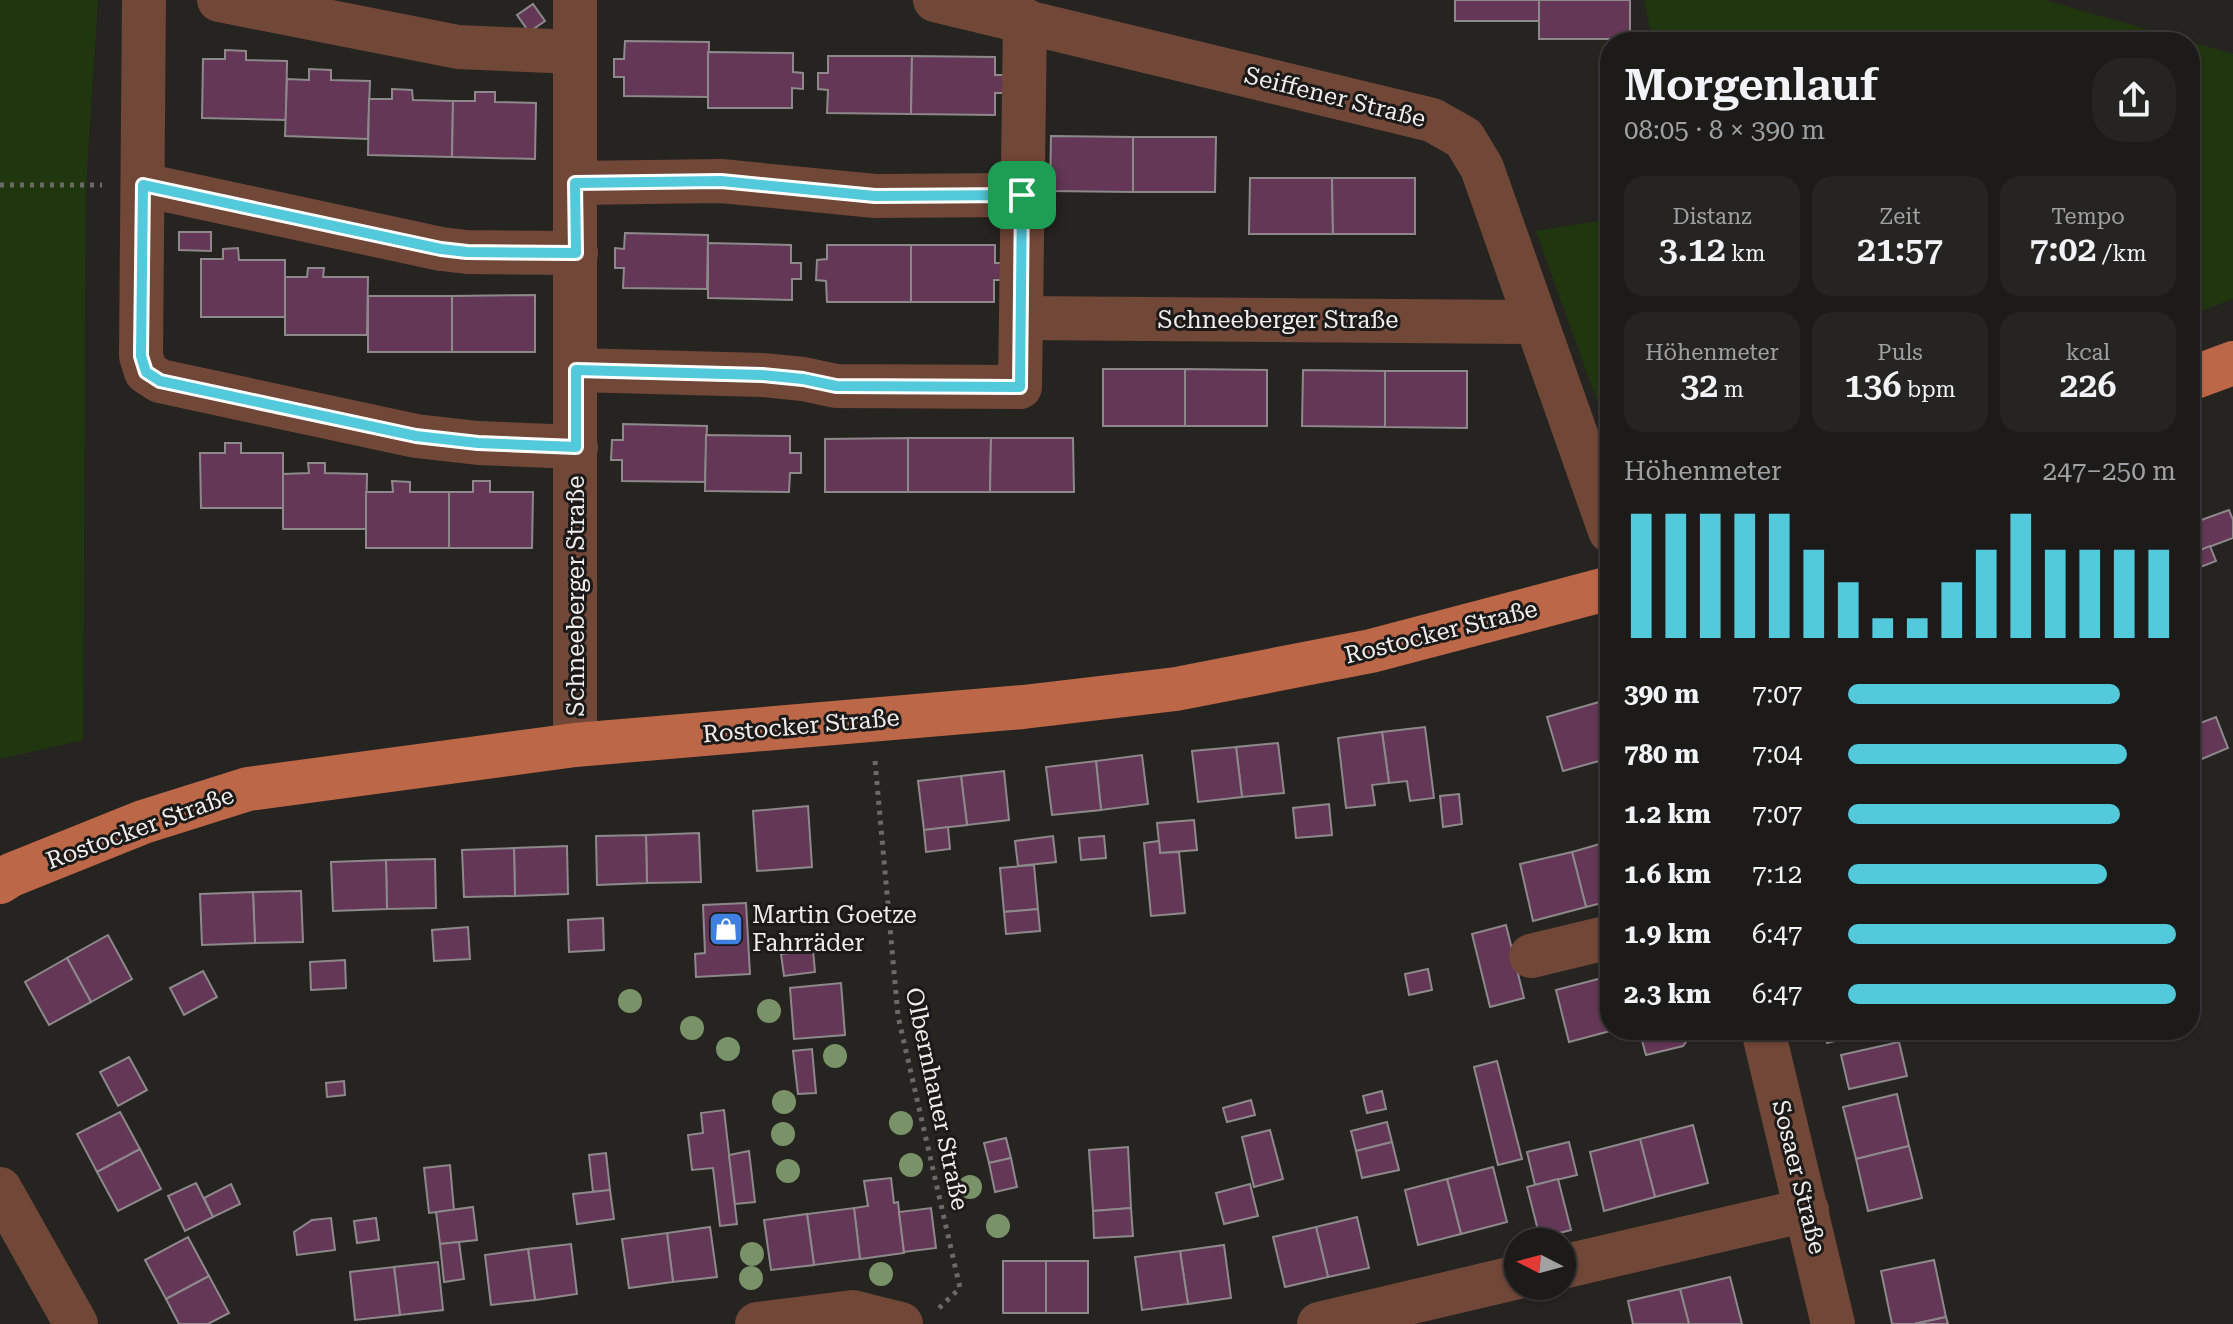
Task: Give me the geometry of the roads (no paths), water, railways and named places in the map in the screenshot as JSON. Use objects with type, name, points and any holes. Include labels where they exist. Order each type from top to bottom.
[{"type":"main road","points":[[2200,375],[2233,363]]},
{"type":"main road","name":"Rostocker Straße","points":[[0,882],[143,822],[248,789],[575,745],[1023,707],[1176,689],[1371,651],[1600,591]]},
{"type":"street","name":"Schneeberger Straße","points":[[144,0],[141,356],[146,372],[160,381],[416,436],[478,443],[576,447]]},
{"type":"street","points":[[219,0],[458,47],[575,52]]},
{"type":"street","name":"Schneeberger Straße","points":[[575,0],[575,745]]},
{"type":"street","name":"Seiffener Straße","points":[[935,0],[1432,120],[1464,138],[1482,168],[1600,503]]},
{"type":"street","points":[[576,370],[762,375],[836,386],[1020,387],[1025,20]]},
{"type":"street","points":[[575,183],[721,181],[875,196],[1022,195]]},
{"type":"street","points":[[143,185],[441,249],[576,253]]},
{"type":"street","name":"Schneeberger Straße","points":[[1021,318],[1535,322]]},
{"type":"street","points":[[1531,956],[1600,939]]},
{"type":"street","name":"Sosaer Straße","points":[[1765,1040],[1833,1324]]},
{"type":"street","points":[[0,1189],[76,1324]]},
{"type":"street","points":[[1576,1264],[1807,1210]]},
{"type":"street","points":[[1319,1324],[1504,1280]]},
{"type":"street","points":[[757,1324],[853,1312],[916,1320]]},
{"type":"place","name":"Martin Goetze Fahrräder","points":[[726,929]]}]
